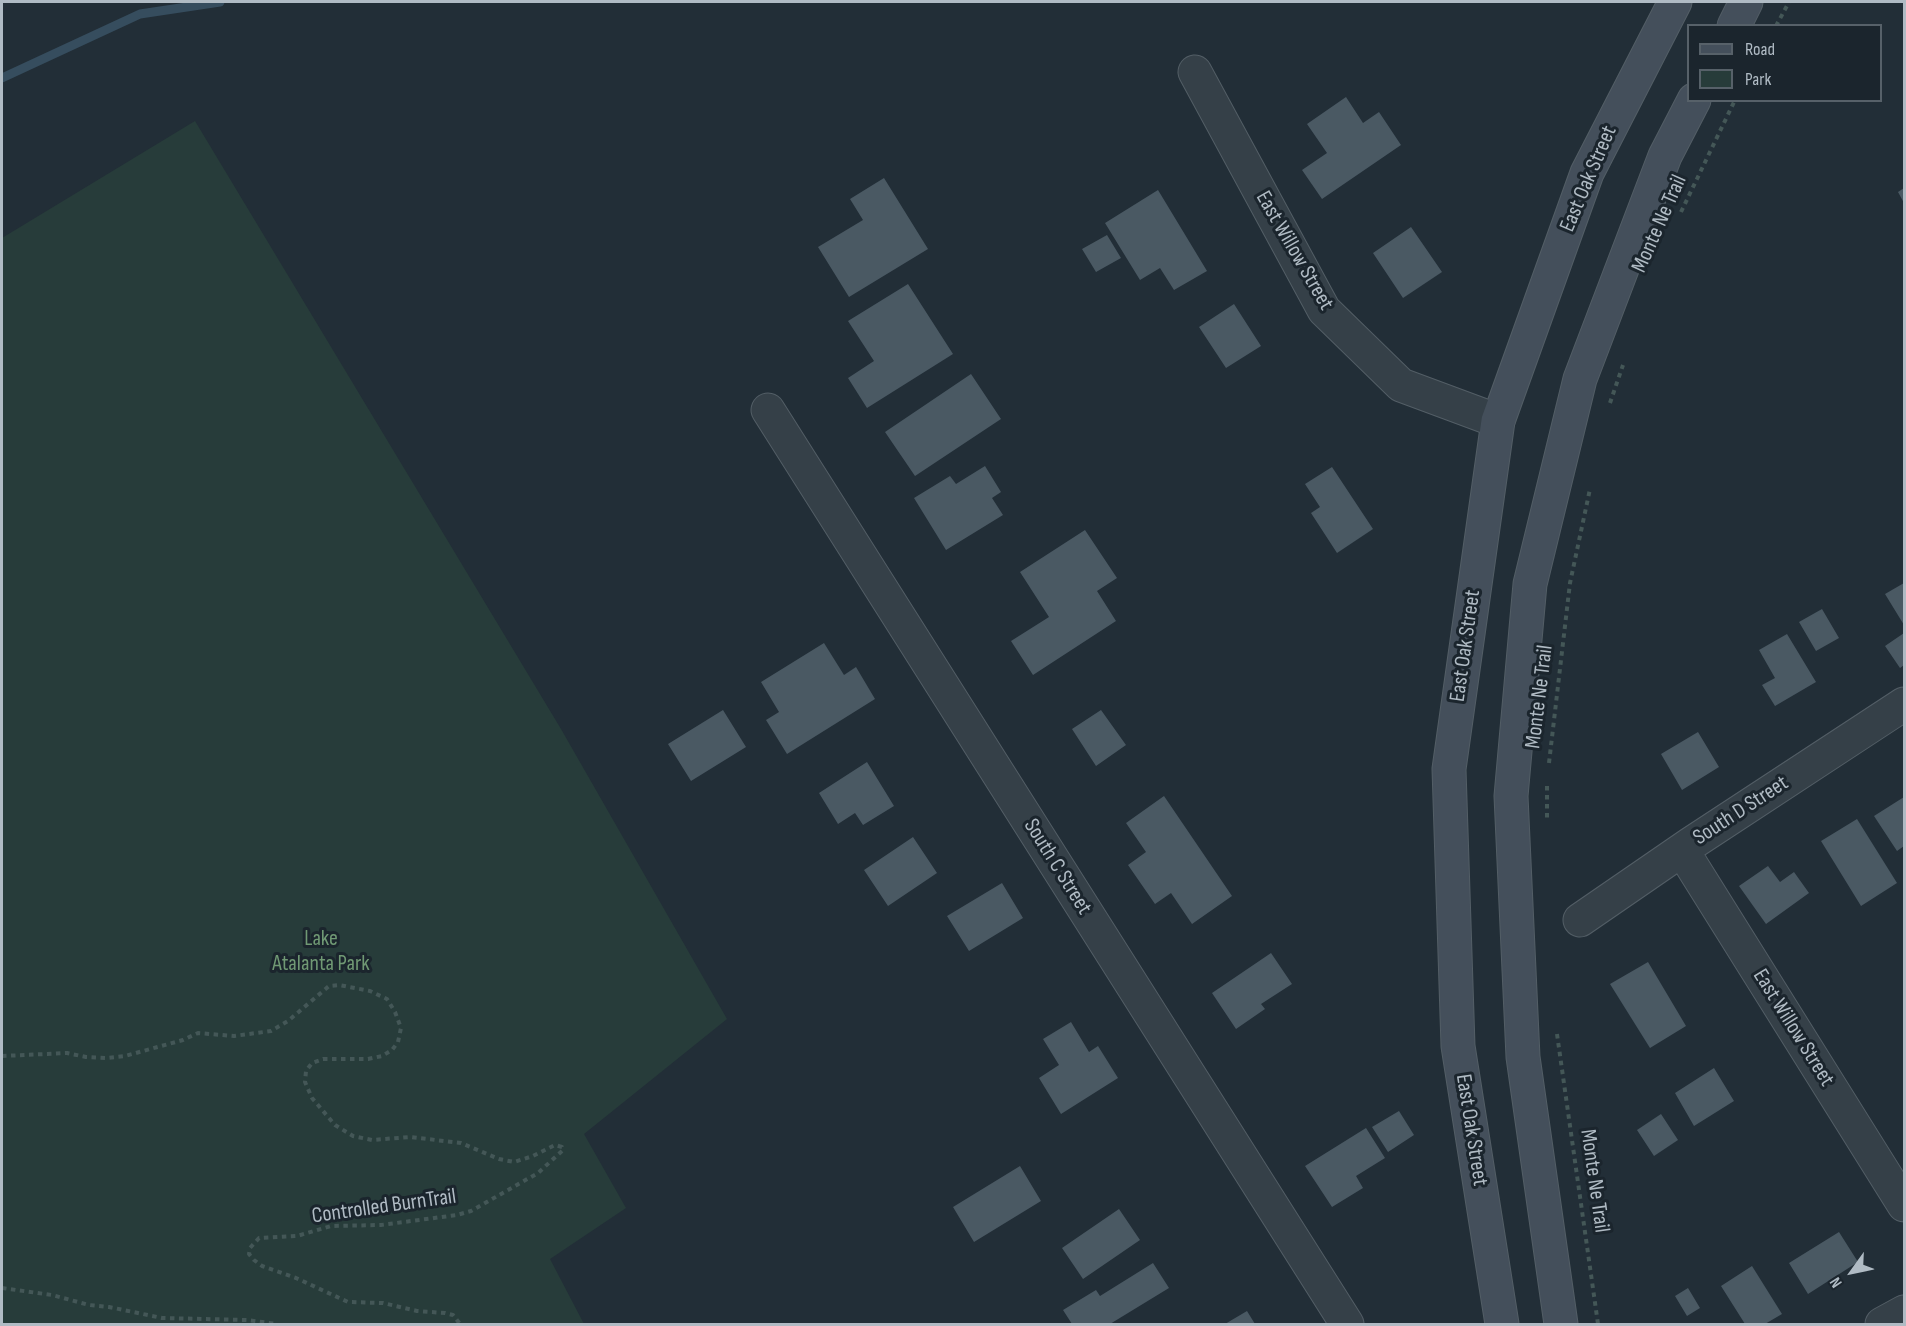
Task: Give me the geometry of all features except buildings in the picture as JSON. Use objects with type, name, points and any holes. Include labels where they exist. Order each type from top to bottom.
[{"type":"street","name":"East Oak Street","points":[[1502,1324],[1458,1046],[1449,769],[1498,421],[1587,173],[1675,2]]},
{"type":"street","points":[[1735,24],[1746,2]]},
{"type":"street","name":"East Willow Street","points":[[1195,72],[1324,310],[1401,386],[1498,421]]},
{"type":"street","points":[[1561,1324],[1523,1057],[1512,808],[1530,584],[1580,379],[1665,156],[1693,102]]},
{"type":"street","name":"South C Street","points":[[768,410],[1347,1324]]},
{"type":"street","name":"South D Street","points":[[1580,920],[1682,850],[1905,704]]},
{"type":"street","name":"East Willow Street","points":[[1682,850],[1905,1205]]},
{"type":"street","points":[[1882,1324],[1905,1312]]},
{"type":"path","points":[[1777,24],[1789,2]]},
{"type":"path","name":"Monte Ne Trail","points":[[1680,214],[1734,102]]},
{"type":"path","points":[[1610,404],[1624,362]]},
{"type":"path","name":"Monte Ne Trail","points":[[1548,771],[1570,583],[1591,482]]},
{"type":"path","name":"Monte Ne Trail","points":[[1547,783],[1547,829]]},
{"type":"path","name":"Controlled BurnTrail","points":[[2,1056],[67,1053],[86,1058],[107,1058],[125,1056],[183,1040],[198,1033],[234,1036],[271,1031],[288,1021],[329,986],[339,985],[359,989],[387,999],[396,1012],[400,1028],[398,1042],[392,1050],[382,1056],[368,1059],[323,1059],[312,1063],[306,1071],[305,1082],[312,1098],[335,1125],[353,1136],[372,1140],[410,1137],[461,1143],[499,1159],[514,1162],[533,1156],[555,1144],[563,1150],[538,1173],[471,1211],[457,1215],[381,1225],[331,1226],[297,1236],[259,1238],[250,1248],[249,1254],[262,1266],[296,1278],[348,1302],[383,1304],[417,1311],[444,1312],[453,1315],[460,1324]]},
{"type":"path","name":"Monte Ne Trail","points":[[1557,1031],[1598,1324]]},
{"type":"path","points":[[2,1288],[52,1295],[89,1305],[162,1318],[247,1320],[277,1324]]},
{"type":"green space","name":"Lake Atalanta Park","points":[[195,121],[561,729],[727,1019],[584,1134],[626,1208],[550,1259],[584,1324],[2,1324],[2,238]]},
{"type":"waterway","points":[[2,78],[140,14],[220,2]]}]
